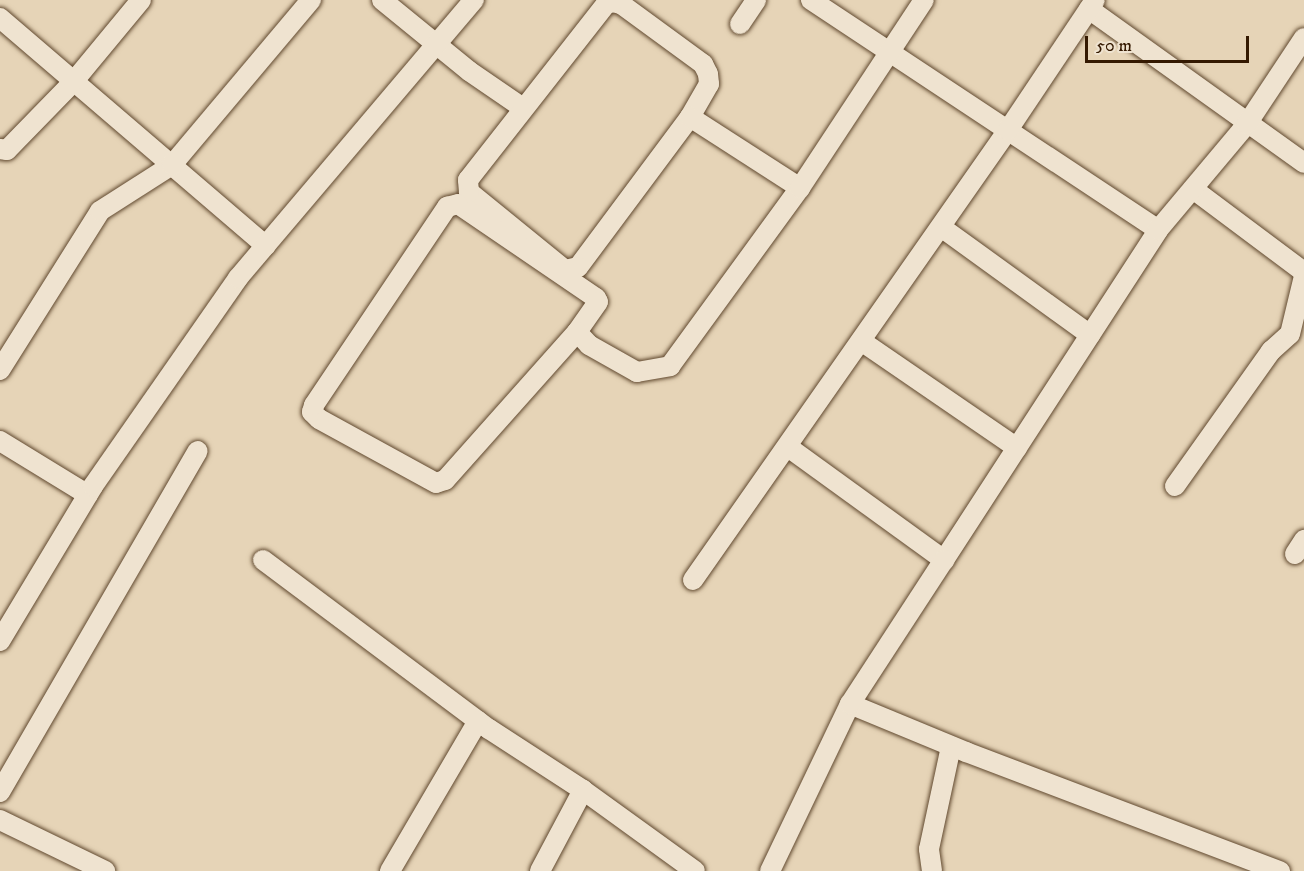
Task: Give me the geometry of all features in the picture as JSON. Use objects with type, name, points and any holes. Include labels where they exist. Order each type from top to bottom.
[{"type":"street","points":[[0,149],[7,150],[74,81],[141,0]]},
{"type":"street","points":[[0,370],[100,211],[172,165],[311,0]]},
{"type":"street","points":[[382,0],[436,45],[523,108]]},
{"type":"street","points":[[0,641],[88,495],[238,278],[474,0]]},
{"type":"street","points":[[740,24],[756,0]]},
{"type":"street","points":[[811,0],[889,54],[1158,230]]},
{"type":"street","points":[[577,332],[589,345],[637,372],[670,366],[800,188],[924,0]]},
{"type":"street","points":[[613,2],[621,4],[703,64],[708,74],[709,84],[690,117],[578,267],[565,270],[469,192],[467,187],[468,180],[606,4],[613,2]]},
{"type":"street","points":[[693,580],[941,227],[1092,5],[1247,124],[1304,162]]},
{"type":"street","points":[[0,18],[266,246]]},
{"type":"street","points":[[770,871],[850,704],[1158,230],[1247,124],[1304,38]]},
{"type":"street","points":[[690,117],[800,188]]},
{"type":"street","points":[[1175,486],[1271,351],[1297,338],[1304,274],[1193,189]]},
{"type":"street","points":[[458,204],[469,209],[596,298],[597,308],[577,332],[445,480],[436,483],[319,419],[312,412],[314,405],[447,207],[458,204]]},
{"type":"street","points":[[941,227],[1090,336]]},
{"type":"street","points":[[861,341],[1017,448]]},
{"type":"street","points":[[0,441],[88,495]]},
{"type":"street","points":[[788,447],[944,560]]},
{"type":"street","points":[[0,792],[198,451]]},
{"type":"street","points":[[263,560],[478,721],[583,790],[692,870]]},
{"type":"street","points":[[850,704],[951,746],[1280,871]]},
{"type":"street","points":[[390,871],[478,721]]},
{"type":"street","points":[[932,871],[929,849],[951,746]]},
{"type":"street","points":[[540,871],[583,790]]},
{"type":"street","points":[[0,820],[105,871]]}]
